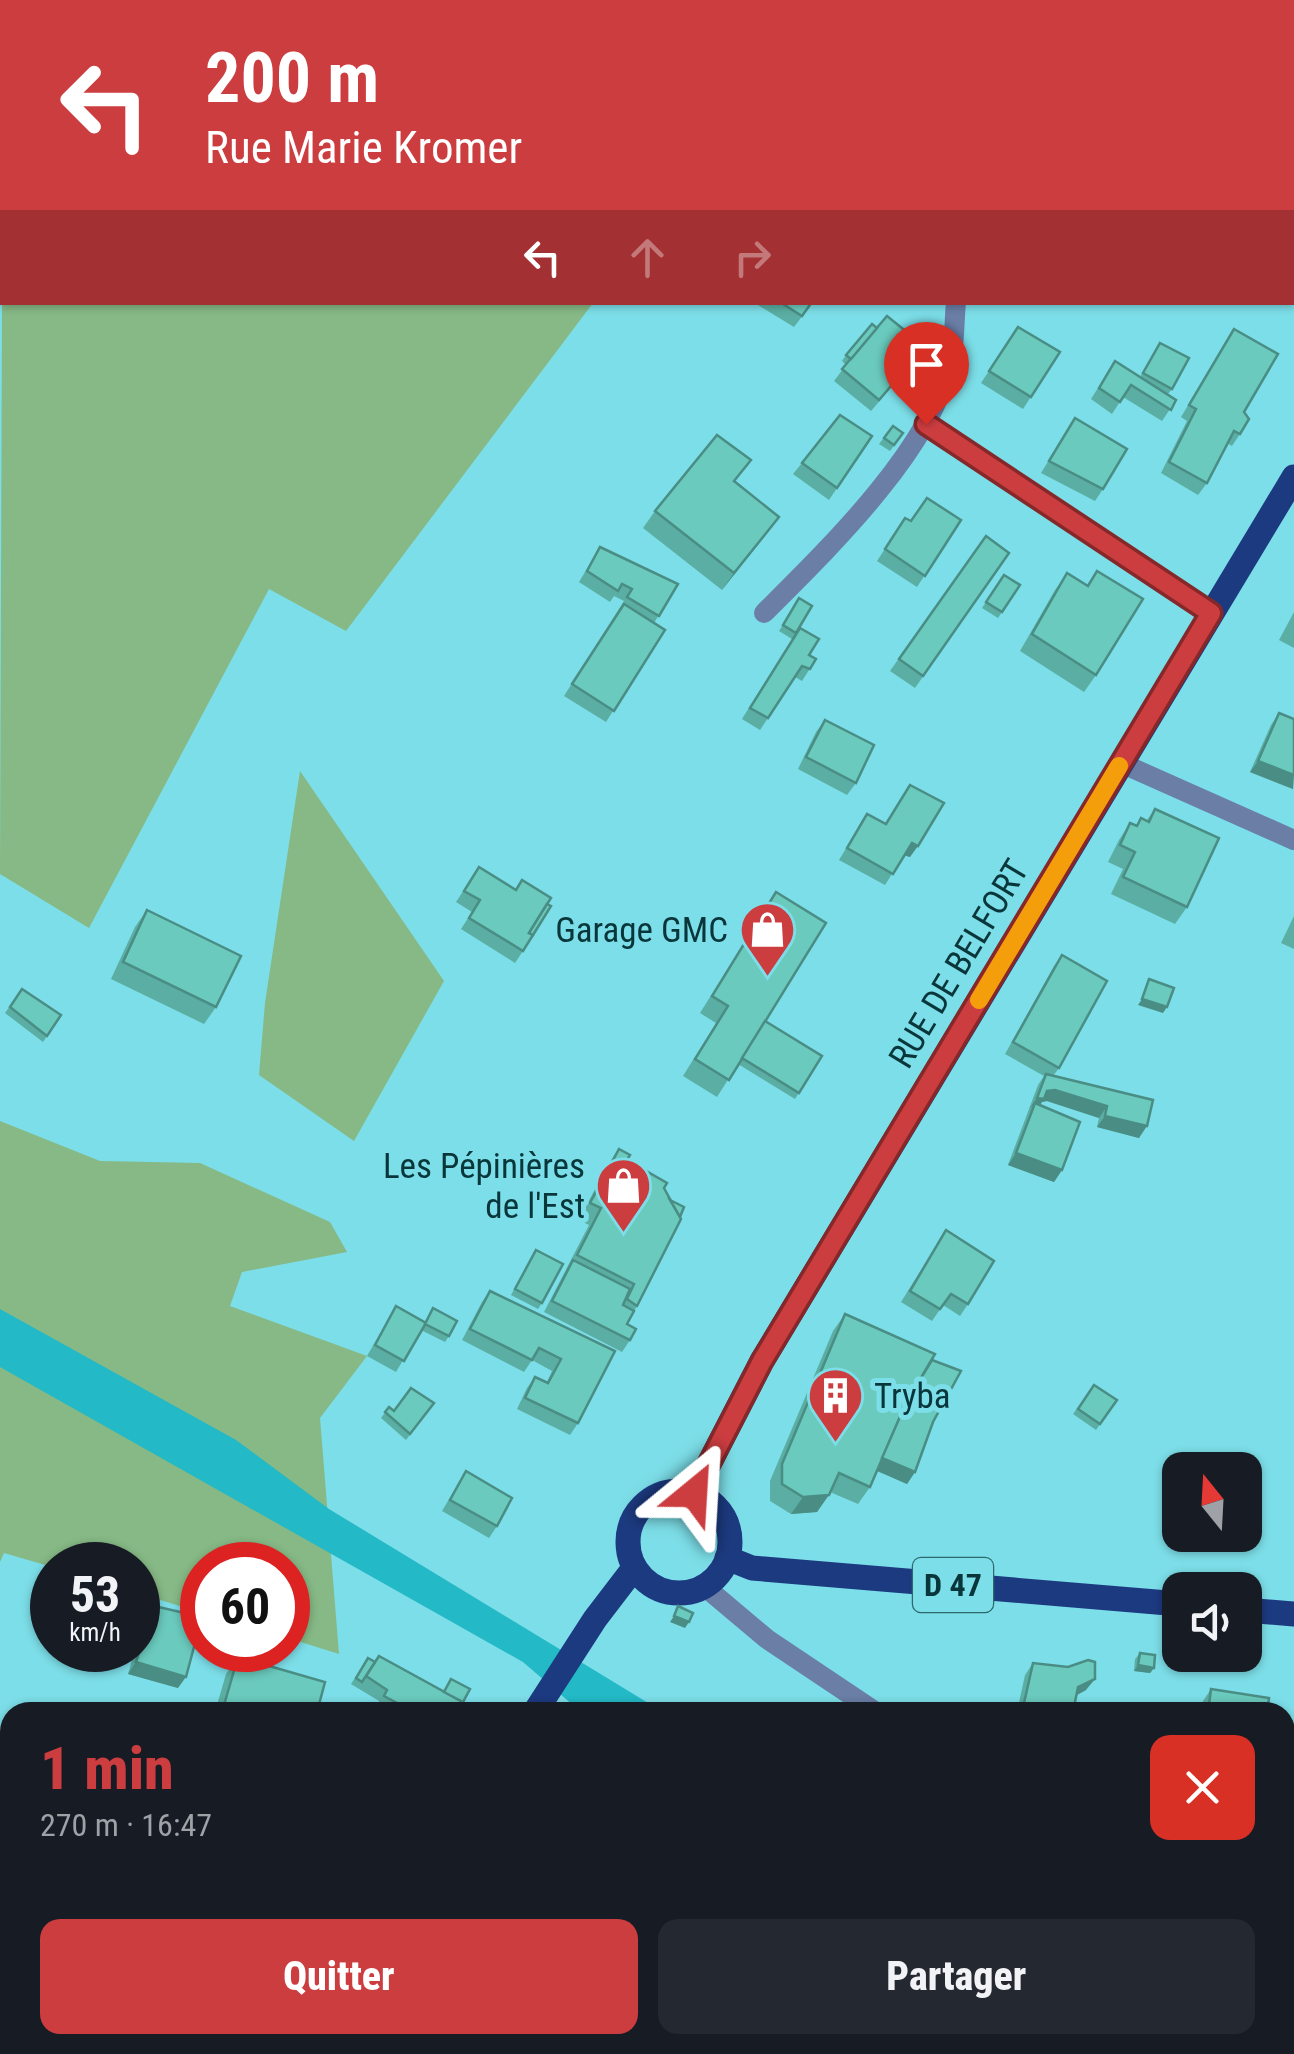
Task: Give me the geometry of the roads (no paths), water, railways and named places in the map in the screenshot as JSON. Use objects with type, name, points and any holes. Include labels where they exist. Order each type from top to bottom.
[{"type":"main road","name":"RUE DE BELFORT","points":[[694,1493],[748,1386],[1294,477]]},
{"type":"main road","points":[[694,1493],[721,1512],[730,1542],[727,1558],[704,1586],[690,1592],[658,1589],[634,1568],[628,1552],[634,1517],[660,1494],[694,1493]]},
{"type":"main road","name":"D 47","points":[[727,1558],[752,1568],[1162,1602]]},
{"type":"main road","points":[[541,1702],[634,1568]]},
{"type":"main road","points":[[1262,1611],[1294,1614]]},
{"type":"street","points":[[764,612],[840,538],[926,424],[950,364],[956,305]]},
{"type":"street","points":[[926,424],[1211,613]]},
{"type":"street","points":[[1121,763],[1294,840]]},
{"type":"street","points":[[704,1586],[766,1639],[861,1702]]},
{"type":"water","points":[[0,1309],[236,1440],[329,1509],[647,1702],[569,1702],[523,1662],[0,1367]]},
{"type":"place","name":"Garage GMC","points":[[767,979]]},
{"type":"place","name":"Les Pépinières de l'Est","points":[[624,1235]]},
{"type":"place","name":"Tryba","points":[[835,1445]]}]
